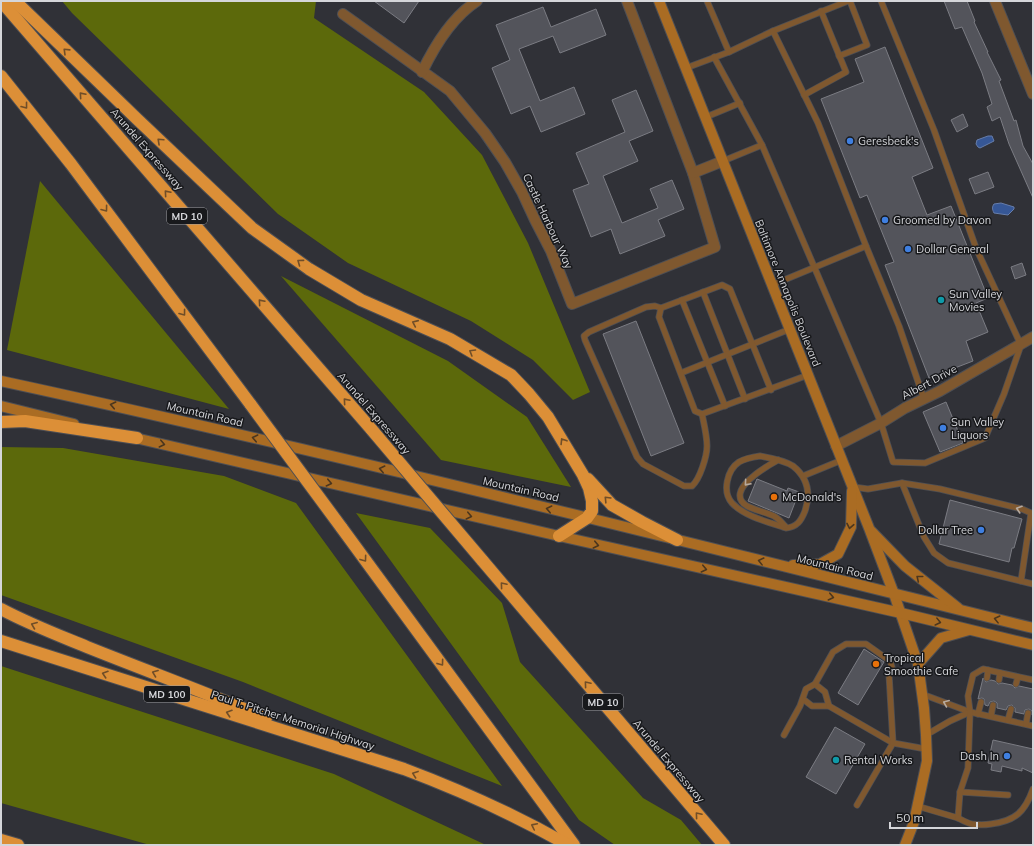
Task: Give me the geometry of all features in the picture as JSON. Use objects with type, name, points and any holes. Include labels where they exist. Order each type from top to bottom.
[{"type":"highway","name":"Arundel Expressway","points":[[2,1],[372,430],[724,845]]},
{"type":"highway","points":[[15,1],[137,120],[252,228],[309,269],[361,300],[450,339],[511,375],[548,417],[583,475],[589,488],[592,501],[592,511],[587,518],[559,536]]},
{"type":"highway","points":[[1,76],[70,164],[251,405],[574,845]]},
{"type":"highway","points":[[1,422],[25,421],[137,438]]},
{"type":"highway","points":[[583,475],[612,505],[676,540]]},
{"type":"highway","points":[[1,609],[20,620],[211,695],[333,746]]},
{"type":"highway","name":"Paul T. Pitcher Memorial Highway","points":[[1,641],[333,746],[445,785],[537,828],[568,845]]},
{"type":"highway","points":[[1,840],[18,845]]},
{"type":"main road","name":"Baltimore Annapolis Boulevard","points":[[659,1],[869,528],[918,664],[926,735],[927,761],[914,822],[905,845]]},
{"type":"main road","name":"Mountain Road","points":[[1,381],[159,416],[587,518],[1033,628]]},
{"type":"main road","points":[[1,406],[1033,645]]},
{"type":"main road","points":[[779,565],[820,564],[838,554],[851,527],[852,487]]},
{"type":"main road","points":[[869,528],[905,566],[961,610]]},
{"type":"main road","points":[[918,664],[941,638],[969,630]]},
{"type":"street","points":[[422,72],[431,54],[451,25],[469,6],[477,1]]},
{"type":"street","name":"Castle Harbour Way","points":[[343,14],[450,91],[484,132],[506,162],[522,192],[551,251],[572,304],[715,247],[693,173],[627,1]]},
{"type":"street","points":[[995,1],[1033,94]]},
{"type":"street","points":[[693,173],[723,161]]},
{"type":"street","name":"Albert Drive","points":[[836,446],[881,423],[905,408],[924,399],[1033,337]]},
{"type":"lane","points":[[707,1],[729,52]]},
{"type":"lane","points":[[686,68],[729,52],[773,31],[849,1],[867,45],[840,56]]},
{"type":"lane","points":[[714,57],[762,145],[881,423],[893,462],[925,463],[985,438],[1004,394],[1021,344],[976,248],[934,130],[881,1]]},
{"type":"lane","points":[[804,95],[846,72],[821,11]]},
{"type":"lane","points":[[773,31],[818,123],[899,326],[924,399]]},
{"type":"lane","points":[[706,117],[740,103]]},
{"type":"lane","points":[[723,161],[762,145]]},
{"type":"lane","points":[[772,285],[866,246]]},
{"type":"lane","points":[[702,414],[707,445],[704,461],[696,482],[692,486],[684,486],[643,464],[637,457],[584,336],[589,332],[646,307],[655,306],[662,308],[722,285],[730,288],[771,390]]},
{"type":"lane","points":[[703,292],[745,399]]},
{"type":"lane","points":[[682,300],[725,406]]},
{"type":"lane","points":[[662,308],[660,317],[695,411],[702,414],[771,390],[808,375]]},
{"type":"lane","points":[[681,373],[790,329]]},
{"type":"lane","points":[[760,456],[778,460],[792,466],[803,476],[808,488],[808,500],[802,518],[798,524],[792,528],[787,528],[747,514],[732,503],[727,494],[727,483],[730,471],[738,462],[750,457],[760,456]]},
{"type":"lane","points":[[778,460],[747,482],[741,492],[741,497],[747,505],[775,517],[787,528]]},
{"type":"lane","points":[[803,476],[842,460]]},
{"type":"lane","points":[[902,483],[924,537],[934,553],[948,563],[1033,584]]},
{"type":"lane","points":[[852,487],[868,489],[902,483],[940,489],[1022,509],[1031,513],[1021,581]]},
{"type":"lane","points":[[784,735],[800,706],[806,689],[815,684],[833,652],[846,644],[866,644],[890,661],[892,667],[889,674],[893,743],[857,805]]},
{"type":"lane","points":[[958,818],[960,792],[968,768],[970,712],[968,696],[973,675],[983,669],[1033,680]]},
{"type":"lane","points":[[987,678],[988,670]]},
{"type":"lane","points":[[999,680],[1000,673]]},
{"type":"lane","points":[[1016,684],[1018,677]]},
{"type":"lane","points":[[815,684],[825,692],[829,706]]},
{"type":"lane","points":[[922,694],[970,712],[1033,726]]},
{"type":"lane","points":[[803,699],[812,706],[829,706],[893,743],[926,749]]},
{"type":"lane","points":[[978,714],[981,702]]},
{"type":"lane","points":[[990,716],[993,705]]},
{"type":"lane","points":[[1008,720],[1011,709]]},
{"type":"lane","points":[[926,735],[950,721],[970,712]]},
{"type":"lane","points":[[1026,724],[1028,713]]},
{"type":"lane","points":[[918,806],[958,818],[972,824],[985,825],[1004,823],[1014,818],[1024,808],[1033,789]]},
{"type":"lane","points":[[960,792],[1008,794]]},
{"type":"green space","points":[[62,1],[316,1],[314,18],[424,92],[482,155],[528,243],[590,392],[573,400],[533,360],[471,321],[348,263],[278,214],[72,13]]},
{"type":"green space","points":[[40,181],[229,409],[7,350]]},
{"type":"green space","points":[[281,276],[448,361],[527,417],[571,487],[441,460]]},
{"type":"green space","points":[[1,447],[63,448],[224,476],[296,503],[502,786],[243,682],[1,595]]},
{"type":"green space","points":[[356,513],[430,528],[502,603],[520,662],[643,798],[681,820],[702,845],[615,845],[579,820]]},
{"type":"green space","points":[[1,666],[334,774],[486,845],[150,845],[1,803]]},
{"type":"water","points":[[992,136],[994,141],[980,148],[978,147],[976,144],[977,140]]},
{"type":"water","points":[[1001,203],[1014,207],[1014,209],[1008,215],[994,213],[992,208],[994,204]]},
{"type":"building","points":[[374,1],[419,1],[404,23]]},
{"type":"building","points":[[944,1],[967,1],[975,21],[974,22],[1001,80],[999,81],[1014,121],[1016,120],[1023,146],[1033,164],[1033,198],[1009,144],[1000,117],[992,121],[987,107],[992,104],[982,73],[962,27],[955,29]]},
{"type":"building","points":[[543,7],[551,27],[596,9],[606,35],[560,53],[553,36],[519,49],[540,101],[574,87],[585,114],[541,132],[530,106],[511,114],[492,68],[510,60],[496,25]]},
{"type":"building","points":[[885,47],[933,168],[912,177],[927,215],[951,206],[988,298],[976,303],[988,332],[966,341],[973,361],[929,378],[885,265],[894,262],[867,195],[860,198],[821,99],[864,82],[855,59]]},
{"type":"building","points":[[636,90],[653,131],[629,141],[638,161],[603,176],[622,223],[658,208],[650,189],[672,180],[684,209],[658,220],[665,236],[620,254],[611,229],[591,237],[573,190],[589,184],[576,153],[625,132],[612,100]]},
{"type":"building","points":[[963,114],[968,126],[957,132],[951,120]]},
{"type":"building","points":[[988,172],[994,187],[975,194],[969,179]]},
{"type":"building","points":[[1022,263],[1026,275],[1015,279],[1011,267]]},
{"type":"building","points":[[636,321],[684,443],[651,456],[603,334]]},
{"type":"building","name":"Sun Valley Liquors","points":[[946,402],[963,443],[940,452],[923,412]]},
{"type":"building","name":"McDonald's","points":[[757,479],[787,491],[788,488],[799,492],[789,518],[748,501]]},
{"type":"building","name":"Dollar Tree","points":[[950,500],[1022,519],[1009,562],[939,544]]},
{"type":"building","points":[[864,649],[884,662],[858,705],[838,693]]},
{"type":"building","points":[[983,678],[986,682],[991,680],[998,684],[1002,683],[1012,685],[1015,688],[1019,686],[1033,689],[1033,716],[1032,711],[1029,709],[1025,710],[1024,714],[1015,712],[1015,708],[1012,705],[1008,706],[1006,710],[997,708],[997,703],[994,701],[990,702],[988,706],[985,705],[984,699],[978,699]]},
{"type":"building","name":"Rental Works","points":[[835,727],[865,744],[836,794],[806,777]]},
{"type":"building","name":"Dash In","points":[[993,740],[1033,749],[1033,773],[1022,768],[1022,771],[1002,766],[1001,772],[991,770],[992,764],[988,763]]},
{"type":"place","name":"Geresbeck's","points":[[850,141]]},
{"type":"place","name":"Groomed by Davon","points":[[885,220]]},
{"type":"place","name":"Dollar General","points":[[908,249]]},
{"type":"place","name":"Sun Valley Movies","points":[[941,300]]},
{"type":"place","name":"Sun Valley Liquors","points":[[943,428]]},
{"type":"place","name":"McDonald's","points":[[774,497]]},
{"type":"place","name":"Dollar Tree","points":[[981,530]]},
{"type":"place","name":"Tropical Smoothie Cafe","points":[[876,664]]},
{"type":"place","name":"Dash In","points":[[1007,756]]},
{"type":"place","name":"Rental Works","points":[[836,760]]}]
